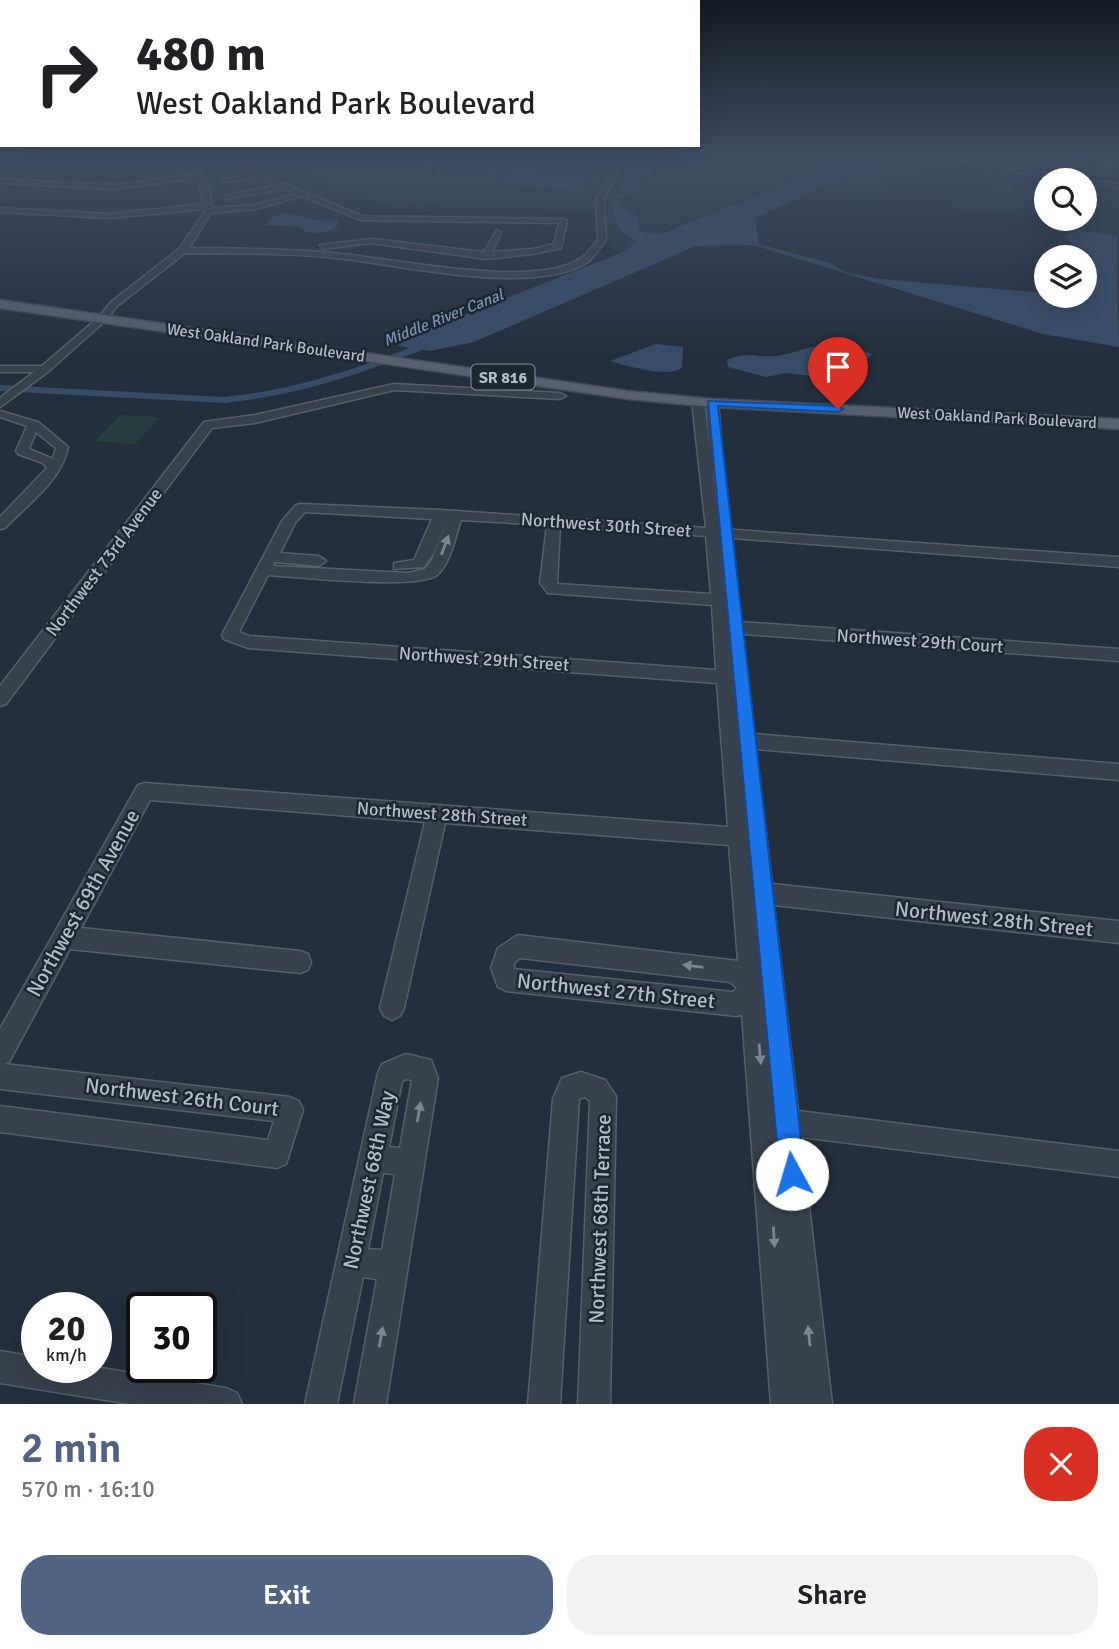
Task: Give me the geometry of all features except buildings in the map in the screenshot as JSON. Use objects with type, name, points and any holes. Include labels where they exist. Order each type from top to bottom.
[{"type":"main road","name":"West Oakland Park Boulevard","points":[[0,294],[246,339],[705,402],[1119,424]]},
{"type":"main road","name":"West Oakland Park Boulevard","points":[[0,304],[281,334],[674,388],[1119,412]]},
{"type":"main road","points":[[246,339],[281,334]]},
{"type":"main road","points":[[942,414],[970,405]]},
{"type":"main road","points":[[984,417],[984,412],[1001,406]]},
{"type":"street","points":[[4,401],[45,369],[181,250],[199,223]]},
{"type":"street","points":[[366,223],[372,229],[488,260],[532,255],[558,247],[563,223]]},
{"type":"street","points":[[250,242],[322,247],[372,229],[415,223]]},
{"type":"street","points":[[437,231],[442,223]]},
{"type":"street","points":[[181,250],[343,256],[500,275],[543,272],[590,256],[602,240],[601,223]]},
{"type":"street","points":[[353,257],[372,229]]},
{"type":"street","points":[[343,256],[372,229]]},
{"type":"street","points":[[488,260],[497,232]]},
{"type":"street","points":[[0,369],[45,369]]},
{"type":"street","points":[[501,376],[494,392],[559,396]]},
{"type":"street","name":"Northwest 73rd Avenue","points":[[0,699],[208,425],[255,419],[380,389],[494,392]]},
{"type":"street","points":[[705,402],[776,1122],[816,1404]]},
{"type":"street","points":[[0,414],[26,418],[58,443],[62,455],[54,468],[0,525]]},
{"type":"street","points":[[33,426],[22,451],[47,460],[54,468]]},
{"type":"street","points":[[26,442],[30,443],[31,451],[38,452],[58,443]]},
{"type":"street","name":"Northwest 30th Street","points":[[267,563],[289,521],[302,508],[449,515],[1119,562]]},
{"type":"street","points":[[267,563],[408,578],[439,562],[449,515]]},
{"type":"street","points":[[554,522],[548,583],[554,589],[718,594]]},
{"type":"street","points":[[718,533],[718,594],[727,627]]},
{"type":"street","name":"Northwest 29th Street","points":[[267,563],[230,635],[248,642],[732,677]]},
{"type":"street","name":"Northwest 29th Court","points":[[727,627],[1119,655]]},
{"type":"street","points":[[738,740],[1119,772]]},
{"type":"street","points":[[738,740],[739,836],[752,892]]},
{"type":"street","name":"Northwest 28th Street","points":[[145,791],[739,836]]},
{"type":"street","name":"Northwest 69th Avenue","points":[[0,1053],[145,791]]},
{"type":"street","points":[[392,1008],[437,814]]},
{"type":"street","name":"Northwest 28th Street","points":[[752,892],[1119,932]]},
{"type":"street","points":[[65,937],[300,962]]},
{"type":"street","name":"Northwest 27th Street","points":[[518,946],[734,971],[763,990],[737,1004],[538,984],[506,979],[503,961],[506,952],[518,946]]},
{"type":"street","name":"Northwest 68th Way","points":[[321,1404],[391,1073],[406,1066],[422,1069],[425,1078],[370,1404]]},
{"type":"street","name":"Northwest 26th Court","points":[[0,1076],[290,1110],[277,1155],[0,1119]]},
{"type":"street","name":"Northwest 68th Terrace","points":[[544,1404],[566,1099],[571,1087],[583,1083],[594,1085],[603,1096],[594,1404]]},
{"type":"street","points":[[776,1122],[1119,1164]]},
{"type":"street","points":[[776,1122],[787,1404]]},
{"type":"street","points":[[373,1159],[410,1162]]},
{"type":"street","points":[[351,1261],[393,1266]]},
{"type":"street","points":[[0,1367],[226,1404]]},
{"type":"green space","points":[[601,223],[685,223],[656,234],[623,252],[612,249]]},
{"type":"green space","points":[[1097,223],[1119,223],[1119,238],[1086,231],[1097,231]]},
{"type":"green space","points":[[1057,231],[1079,231],[1064,237]]},
{"type":"green space","points":[[120,415],[160,417],[136,444],[94,441]]},
{"type":"water","points":[[268,223],[339,224],[332,230],[320,233],[306,232],[301,227],[266,225]]},
{"type":"water","points":[[617,223],[638,223],[639,228],[646,234],[663,233],[689,223],[756,223],[759,244],[830,263],[845,272],[879,279],[1034,292],[1034,308],[1097,308],[1097,245],[1072,245],[1064,237],[1078,231],[1117,236],[1119,347],[1043,334],[753,245],[696,246],[474,342],[430,351],[398,346],[403,339],[623,252],[638,241],[626,234]]},
{"type":"water","points":[[656,344],[683,347],[682,368],[667,372],[610,361]]},
{"type":"water","points":[[826,345],[851,347],[872,354],[860,368],[863,377],[839,379],[786,373],[766,377],[728,367],[727,360],[740,356],[776,356]]},
{"type":"waterway","name":"Middle River Canal","points":[[0,388],[224,400],[253,397],[331,380],[433,342]]},
{"type":"route","points":[[792,1174],[712,403],[838,409]]}]
